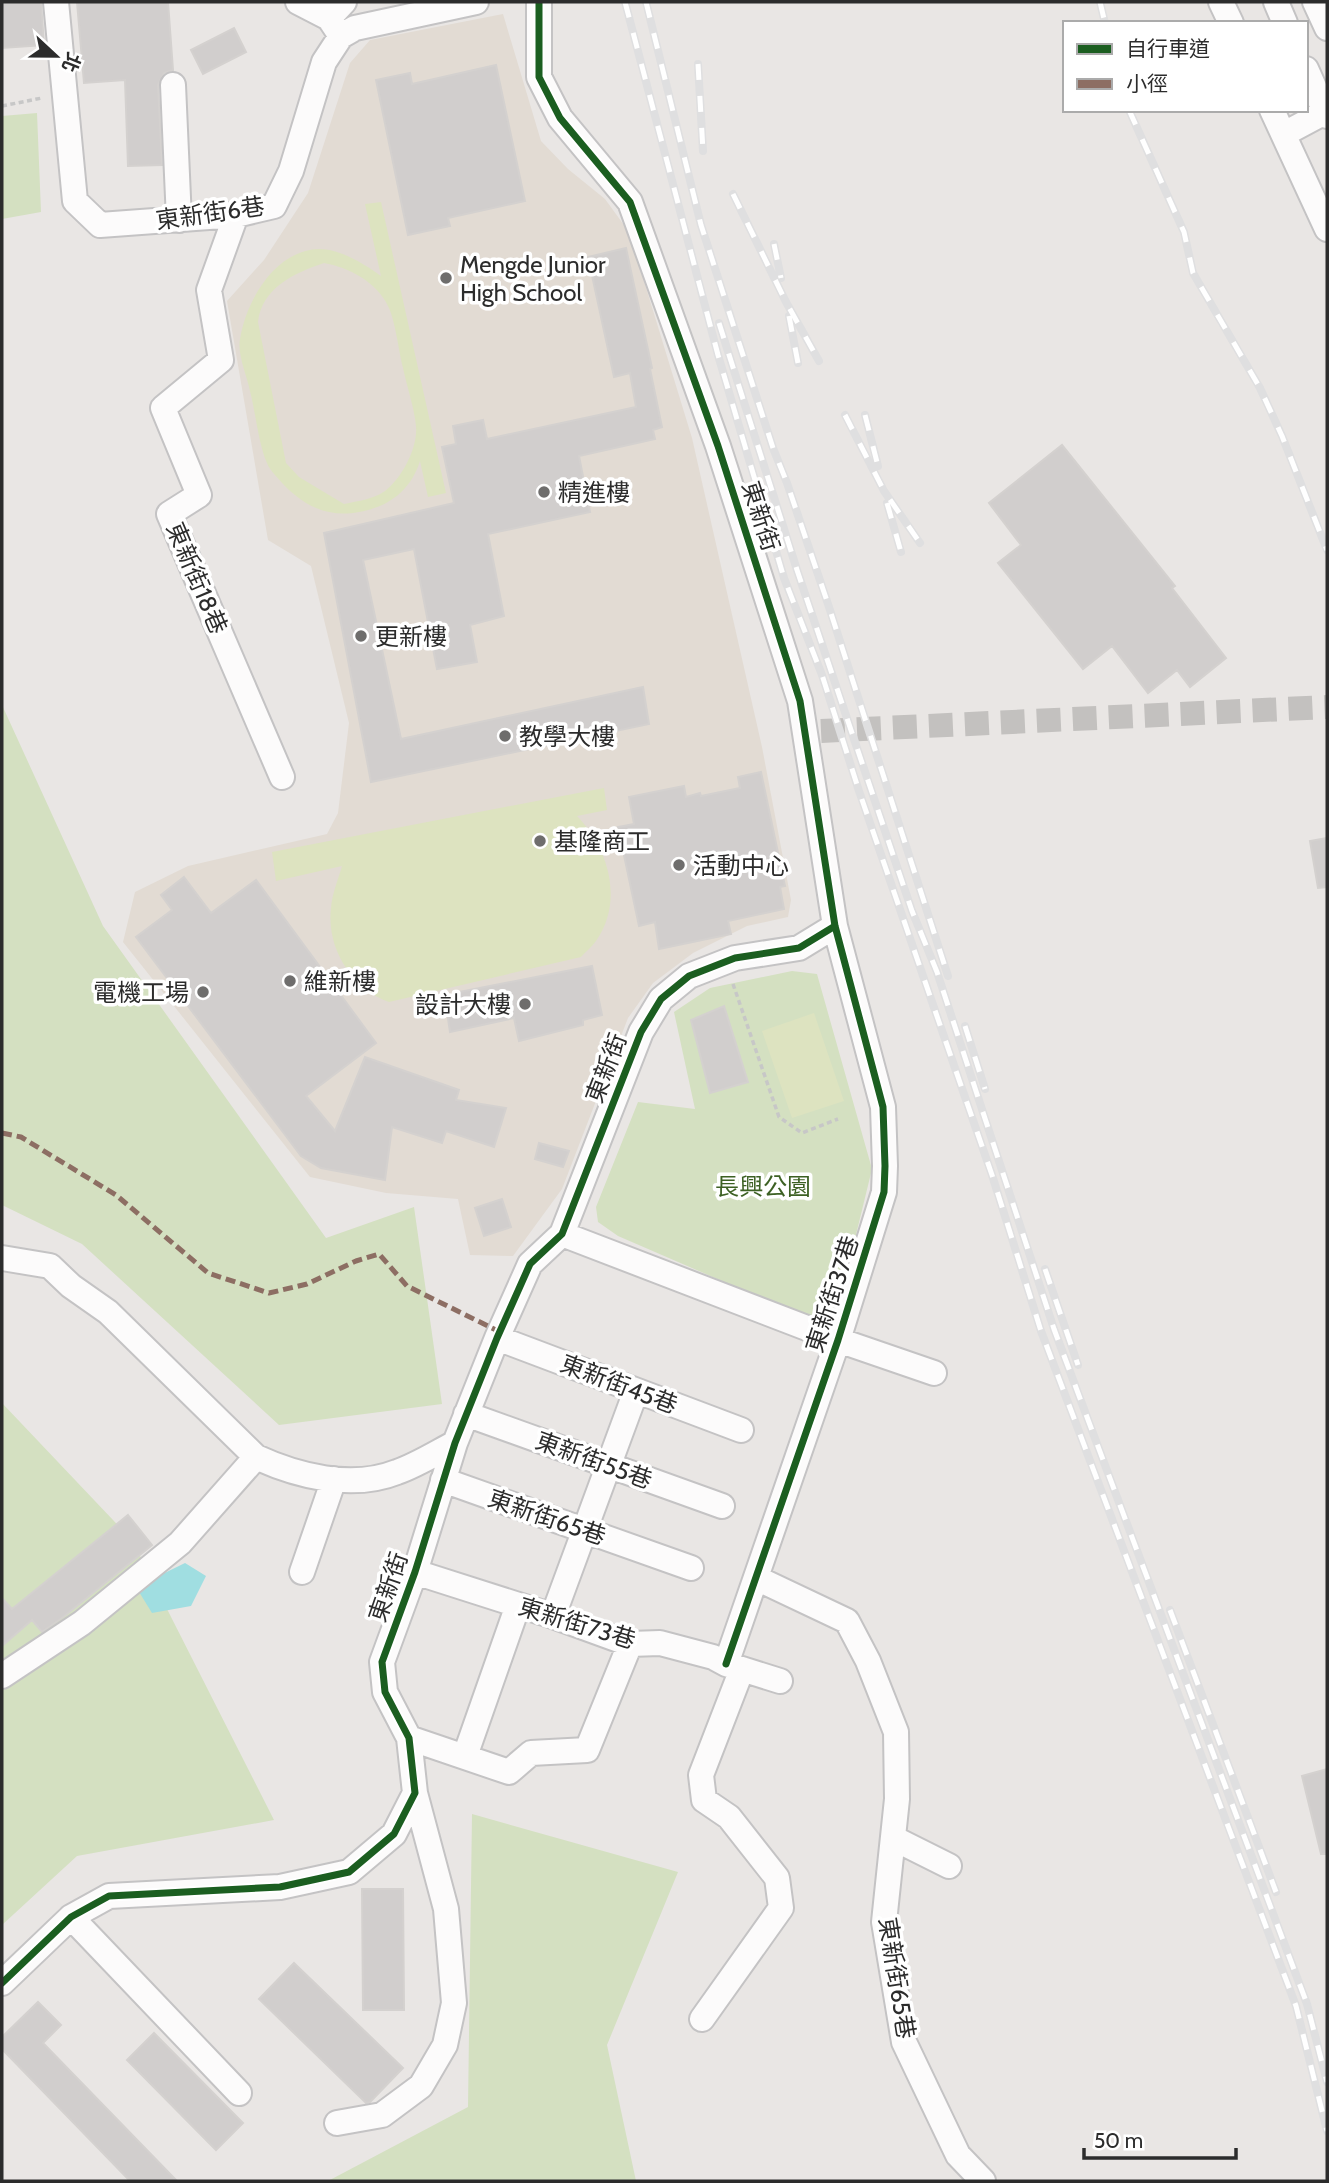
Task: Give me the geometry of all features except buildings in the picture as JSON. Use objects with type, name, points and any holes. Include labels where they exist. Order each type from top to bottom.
[{"type":"street","name":"東新街6巷","points":[[56,2],[75,201],[100,225],[236,215],[274,206],[291,172],[338,19]]},
{"type":"street","points":[[298,2],[355,29],[476,2]]},
{"type":"street","name":"東新街","points":[[338,2123],[382,2115],[421,2086],[445,2045],[450,2024],[454,2003],[446,1909],[415,1793],[409,1738],[385,1692],[382,1662],[415,1572],[455,1443],[497,1338],[530,1264],[562,1234],[640,1032],[660,999],[689,976],[735,958],[799,948],[835,926],[813,732],[800,701],[718,446],[631,202],[560,118],[539,77],[539,2]]},
{"type":"street","points":[[1221,2],[1230,21]]},
{"type":"street","points":[[1276,2],[1284,21]]},
{"type":"street","points":[[1315,2],[1327,27]]},
{"type":"street","points":[[1284,134],[1327,113],[1308,73]]},
{"type":"street","points":[[173,85],[179,219]]},
{"type":"street","points":[[1273,112],[1327,229]]},
{"type":"street","name":"東新街18巷","points":[[236,215],[209,290],[220,360],[163,408],[199,495],[169,514],[282,777]]},
{"type":"street","name":"東新街37巷","points":[[702,2019],[780,1909],[777,1878],[729,1817],[704,1800],[701,1775],[734,1667],[756,1578],[838,1339],[884,1192],[883,1107],[835,926]]},
{"type":"street","name":"東新街37巷","points":[[562,1234],[934,1373]]},
{"type":"street","points":[[2,1258],[50,1266],[71,1286],[108,1311],[256,1457],[283,1470],[321,1479],[369,1479],[396,1473],[455,1443]]},
{"type":"street","name":"東新街45巷","points":[[497,1338],[741,1430]]},
{"type":"street","points":[[553,1616],[636,1391]]},
{"type":"street","name":"東新街55巷","points":[[466,1414],[722,1506]]},
{"type":"street","points":[[2,1676],[82,1623],[180,1543],[256,1457]]},
{"type":"street","points":[[302,1572],[334,1479]]},
{"type":"street","name":"東新街65巷","points":[[443,1480],[691,1568]]},
{"type":"street","name":"東新街73巷","points":[[415,1572],[630,1644],[660,1643],[713,1657],[734,1667],[780,1681]]},
{"type":"street","name":"東新街65巷","points":[[756,1578],[847,1621],[868,1661],[896,1732],[897,1799],[884,1922],[904,2042],[958,2155],[983,2181]]},
{"type":"street","points":[[466,1756],[518,1605]]},
{"type":"street","points":[[409,1738],[509,1772],[531,1754],[587,1750],[630,1644]]},
{"type":"street","points":[[2,1983],[71,1917],[108,1896],[280,1886],[349,1872],[394,1834],[415,1793]]},
{"type":"street","points":[[893,1838],[949,1866]]},
{"type":"street","points":[[71,1917],[239,2093]]},
{"type":"path","points":[[2,106],[65,94]]},
{"type":"path","points":[[733,984],[779,1117],[802,1133],[838,1119]]},
{"type":"shaded area","name":"基隆商工","points":[[503,14],[541,141],[568,169],[605,199],[629,232],[692,438],[762,747],[791,900],[788,917],[747,926],[693,953],[653,983],[628,1018],[562,1189],[513,1256],[470,1255],[458,1199],[386,1193],[310,1177],[123,942],[135,892],[188,866],[327,834],[338,813],[349,723],[311,566],[268,540],[227,301],[264,260],[308,193],[350,63],[370,40]]},
{"type":"green space","points":[[37,113],[41,212],[2,219],[2,116]]},
{"type":"green space","points":[[381,202],[446,493],[428,497],[420,461],[405,489],[380,506],[359,512],[327,512],[299,499],[268,466],[239,345],[243,324],[256,294],[276,268],[289,258],[303,252],[327,250],[352,258],[381,276],[365,204]],"holes":[[[324,263],[361,277],[377,290],[388,306],[416,426],[412,453],[403,471],[391,485],[376,496],[344,504],[299,477],[286,463],[258,322],[266,300],[281,284],[313,267]]]},
{"type":"green space","points":[[2,705],[103,926],[326,1238],[414,1207],[442,1404],[279,1425],[82,1244],[2,1205]]},
{"type":"green space","points":[[604,788],[607,810],[577,816],[597,844],[609,876],[611,893],[605,925],[581,957],[389,1002],[376,996],[353,977],[337,952],[331,908],[342,866],[276,881],[272,852]]},
{"type":"green space","name":"長興公園","points":[[792,971],[817,974],[872,1169],[833,1329],[618,1236],[598,1222],[596,1207],[638,1102],[695,1109],[674,1012],[710,988]]},
{"type":"green space","points":[[814,1013],[844,1101],[792,1118],[762,1031]]},
{"type":"green space","points":[[2,1403],[132,1540],[274,1820],[77,1856],[2,1925]]},
{"type":"green space","points":[[472,1814],[678,1872],[607,2045],[636,2181],[328,2181],[468,2107]]},
{"type":"water","points":[[185,1563],[206,1576],[191,1606],[152,1613],[136,1587]]},
{"type":"tunnel","points":[[821,731],[1327,707]]},
{"type":"railway","points":[[625,2],[718,355],[784,578],[822,675],[859,791],[992,1175],[1041,1331],[1296,2006],[1327,2131]]},
{"type":"railway","points":[[646,2],[701,225],[773,448],[828,604],[948,976]]},
{"type":"railway","points":[[1100,2],[1105,21]]},
{"type":"railway","points":[[698,64],[703,151]]},
{"type":"railway","points":[[1130,112],[1184,232],[1193,273],[1260,388],[1327,550]]},
{"type":"railway","points":[[733,194],[786,302],[819,361]]},
{"type":"railway","points":[[774,244],[781,278]]},
{"type":"railway","points":[[789,316],[798,363]]},
{"type":"railway","points":[[719,323],[797,570],[912,911],[937,972],[1054,1329],[1307,2004],[1327,2082]]},
{"type":"railway","points":[[845,415],[884,491],[920,543]]},
{"type":"railway","points":[[865,415],[878,466]]},
{"type":"railway","points":[[887,503],[901,552]]},
{"type":"railway","points":[[965,1026],[985,1089]]},
{"type":"railway","points":[[1045,1269],[1078,1365]]},
{"type":"railway","points":[[1170,1610],[1276,1892]]},
{"type":"marked path","points":[[2,1133],[21,1137],[116,1195],[208,1273],[269,1293],[307,1284],[356,1261],[379,1254],[407,1286],[500,1332]]},
{"type":"cycle path","points":[[539,2],[539,77],[560,118],[630,202],[718,446],[800,701],[835,926],[883,1107],[884,1192],[838,1340],[726,1664]]},
{"type":"cycle path","points":[[2,1983],[71,1917],[109,1896],[280,1887],[349,1872],[394,1834],[415,1793],[409,1738],[385,1692],[382,1662],[415,1572],[455,1443],[497,1338],[530,1264],[562,1234],[641,1032],[661,999],[689,976],[735,958],[799,948],[835,926]]},
{"type":"place","name":"Mengde Junior High School","points":[[446,278]]},
{"type":"place","name":"精進樓","points":[[544,492]]},
{"type":"place","name":"更新樓","points":[[361,636]]},
{"type":"place","name":"教學大樓","points":[[505,736]]},
{"type":"place","name":"基隆商工","points":[[540,841]]},
{"type":"place","name":"活動中心","points":[[679,865]]},
{"type":"place","name":"維新樓","points":[[290,981]]},
{"type":"place","name":"電機工場","points":[[203,992]]},
{"type":"place","name":"設計大樓","points":[[525,1004]]}]
